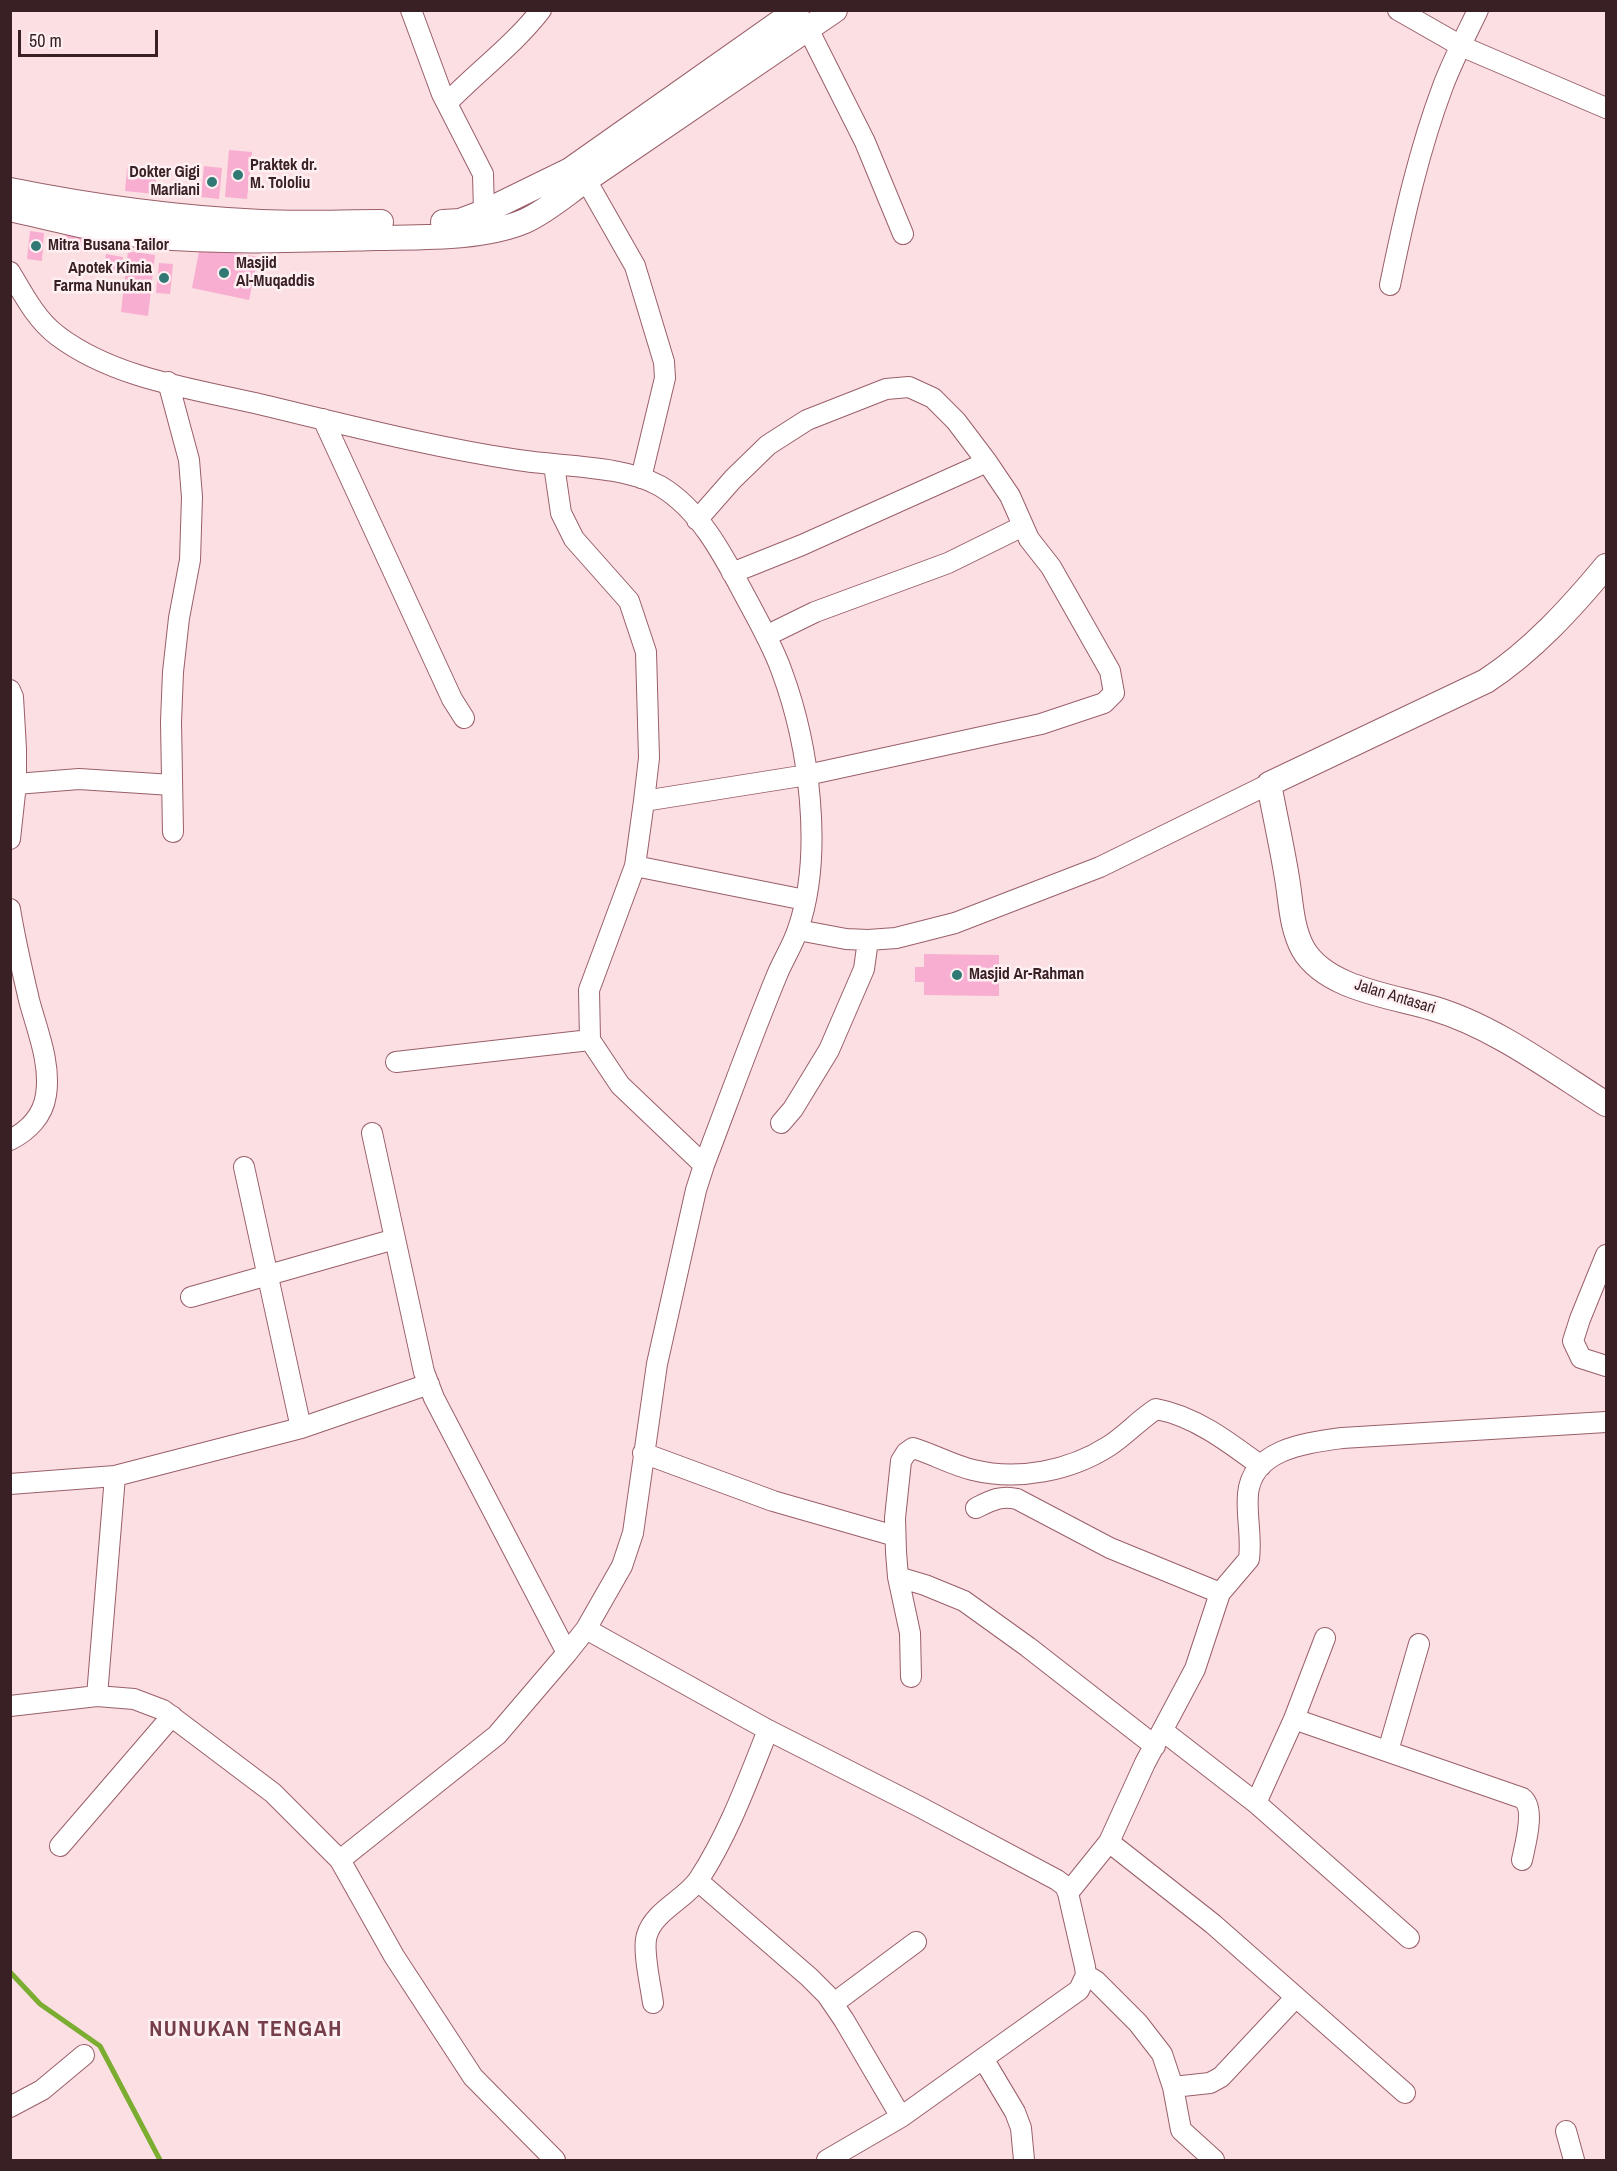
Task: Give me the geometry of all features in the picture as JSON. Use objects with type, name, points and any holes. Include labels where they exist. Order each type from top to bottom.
[{"type":"main road","points":[[10,190],[117,209],[263,222],[460,221],[484,212],[579,164],[800,18],[835,10]]},
{"type":"main road","points":[[10,209],[97,228],[149,236],[256,241],[454,236],[497,229],[526,220],[546,209],[800,18]]},
{"type":"main road","points":[[1269,784],[1486,681],[1509,666],[1529,648],[1606,566]]},
{"type":"main road","name":"Jalan Antasari","points":[[1269,784],[1295,929],[1303,949],[1314,963],[1339,980],[1364,990],[1435,1009],[1467,1021],[1498,1036],[1606,1104]]},
{"type":"street","points":[[411,10],[447,103],[483,174],[484,212]]},
{"type":"street","points":[[447,103],[473,76],[522,34],[541,10]]},
{"type":"street","points":[[1398,10],[1461,46],[1606,108]]},
{"type":"street","points":[[1390,285],[1404,214],[1424,142],[1444,83],[1478,10]]},
{"type":"street","points":[[800,18],[865,142],[903,234]]},
{"type":"street","points":[[586,180],[635,266],[664,362],[665,378],[641,478]]},
{"type":"street","points":[[10,272],[18,302],[41,320],[54,334],[73,346],[120,368],[168,382],[490,456],[628,474],[660,486],[697,520],[721,551],[783,673],[798,722],[807,775],[812,833],[805,900],[798,930],[778,972],[704,1165],[660,1353],[636,1510],[622,1566],[586,1629],[497,1735],[340,1860]]},
{"type":"street","points":[[168,382],[185,440],[192,497],[190,560],[179,618],[173,672],[173,832]]},
{"type":"street","points":[[645,801],[807,775],[1041,724],[1104,703],[1114,693],[1110,671],[1051,567],[1029,539],[1010,496],[956,422],[933,398],[909,387],[886,389],[807,420],[768,445],[733,479],[697,520]]},
{"type":"street","points":[[324,419],[452,699],[464,718]]},
{"type":"street","points":[[732,573],[802,545],[987,462]]},
{"type":"street","points":[[554,465],[561,513],[574,539],[629,601],[646,652],[649,758],[645,801],[635,866],[589,990],[590,1040],[620,1085],[704,1165]]},
{"type":"street","points":[[766,636],[815,612],[948,563],[1023,526]]},
{"type":"street","points":[[10,690],[13,697],[16,739],[16,784],[10,838]]},
{"type":"street","points":[[16,784],[79,779],[172,785]]},
{"type":"street","points":[[798,930],[837,938],[868,940],[896,938],[926,932],[1100,867],[1269,784]]},
{"type":"street","points":[[635,866],[805,900]]},
{"type":"street","points":[[10,909],[19,958],[42,1045],[47,1079],[46,1096],[40,1112],[32,1125],[10,1140]]},
{"type":"street","points":[[781,1123],[793,1109],[829,1050],[864,969],[868,940]]},
{"type":"street","points":[[396,1062],[590,1040]]},
{"type":"street","points":[[372,1133],[424,1372],[434,1398],[567,1653]]},
{"type":"street","points":[[244,1167],[301,1428]]},
{"type":"street","points":[[191,1297],[395,1239]]},
{"type":"street","points":[[1606,1255],[1580,1319],[1574,1341],[1581,1358],[1606,1366]]},
{"type":"street","points":[[10,1484],[115,1476],[301,1428],[429,1384]]},
{"type":"street","points":[[911,1677],[910,1633],[898,1577],[895,1518],[901,1461],[913,1448],[972,1470],[999,1475],[1041,1472],[1080,1462],[1110,1445],[1156,1409],[1182,1416],[1236,1447],[1261,1466]]},
{"type":"street","points":[[1068,1893],[1109,1842],[1159,1738],[1196,1669],[1220,1593],[1248,1559],[1248,1494],[1252,1476],[1264,1461],[1306,1443],[1342,1438],[1606,1422]]},
{"type":"street","points":[[643,1453],[773,1501],[896,1536]]},
{"type":"street","points":[[97,1696],[115,1476]]},
{"type":"street","points":[[976,1508],[995,1498],[1006,1496],[1017,1499],[1110,1548],[1220,1593]]},
{"type":"street","points":[[898,1577],[964,1601],[1256,1803],[1408,1938]]},
{"type":"street","points":[[586,1629],[768,1730],[918,1806],[1065,1886],[1086,1975],[1079,1990],[984,2060],[901,2117],[827,2160]]},
{"type":"street","points":[[1256,1803],[1294,1719],[1325,1638]]},
{"type":"street","points":[[1388,1751],[1419,1644]]},
{"type":"street","points":[[10,1706],[97,1696],[134,1699],[163,1710],[172,1716],[273,1793],[340,1860],[394,1956],[473,2077],[555,2160]]},
{"type":"street","points":[[60,1846],[172,1716]]},
{"type":"street","points":[[1294,1719],[1516,1795],[1526,1802],[1529,1819],[1522,1860]]},
{"type":"street","points":[[653,2003],[645,1939],[648,1931],[698,1881],[733,1815],[768,1730]]},
{"type":"street","points":[[1109,1842],[1213,1924],[1405,2093]]},
{"type":"street","points":[[698,1881],[809,1977],[834,2003],[901,2117]]},
{"type":"street","points":[[834,2003],[915,1942]]},
{"type":"street","points":[[1086,1975],[1108,1992],[1151,2038],[1162,2054],[1173,2087],[1181,2130],[1214,2160]]},
{"type":"street","points":[[1173,2087],[1210,2083],[1221,2077],[1295,1998]]},
{"type":"street","points":[[10,2107],[42,2090],[84,2055]]},
{"type":"street","points":[[984,2060],[1015,2112],[1021,2128],[1024,2160]]},
{"type":"street","points":[[1566,2131],[1574,2160]]},
{"type":"building","name":"Praktek dr. M. Tololiu","points":[[229,150],[252,152],[247,199],[225,197]]},
{"type":"building","name":"Dokter Gigi Marliani","points":[[204,166],[222,168],[219,199],[201,197]]},
{"type":"building","points":[[127,168],[157,171],[154,194],[125,191]]},
{"type":"building","name":"Mitra Busana Tailor","points":[[30,231],[44,233],[42,261],[27,259]]},
{"type":"building","points":[[66,234],[89,237],[88,253],[64,250]]},
{"type":"building","name":"Masjid Al-Muqaddis","points":[[200,246],[258,257],[249,300],[192,288]]},
{"type":"building","points":[[128,251],[155,255],[148,316],[121,312]]},
{"type":"building","points":[[106,254],[123,257],[121,271],[103,269]]},
{"type":"building","name":"Apotek Kimia Farma Nunukan","points":[[159,263],[173,264],[170,294],[156,293]]},
{"type":"building","name":"Masjid Ar-Rahman","points":[[924,954],[999,955],[999,996],[924,995],[924,982],[915,982],[915,967],[924,967]]},
{"type":"waterway","points":[[10,1972],[40,2004],[100,2046],[160,2160]]},
{"type":"place","name":"Praktek dr. M. Tololiu","points":[[238,175]]},
{"type":"place","name":"Dokter Gigi Marliani","points":[[212,182]]},
{"type":"place","name":"Mitra Busana Tailor","points":[[36,246]]},
{"type":"place","name":"Masjid Al-Muqaddis","points":[[224,273]]},
{"type":"place","name":"Apotek Kimia Farma Nunukan","points":[[164,278]]},
{"type":"place","name":"Masjid Ar-Rahman","points":[[957,975]]},
{"type":"district","name":"NUNUKAN TENGAH","points":[[246,2030]]}]
